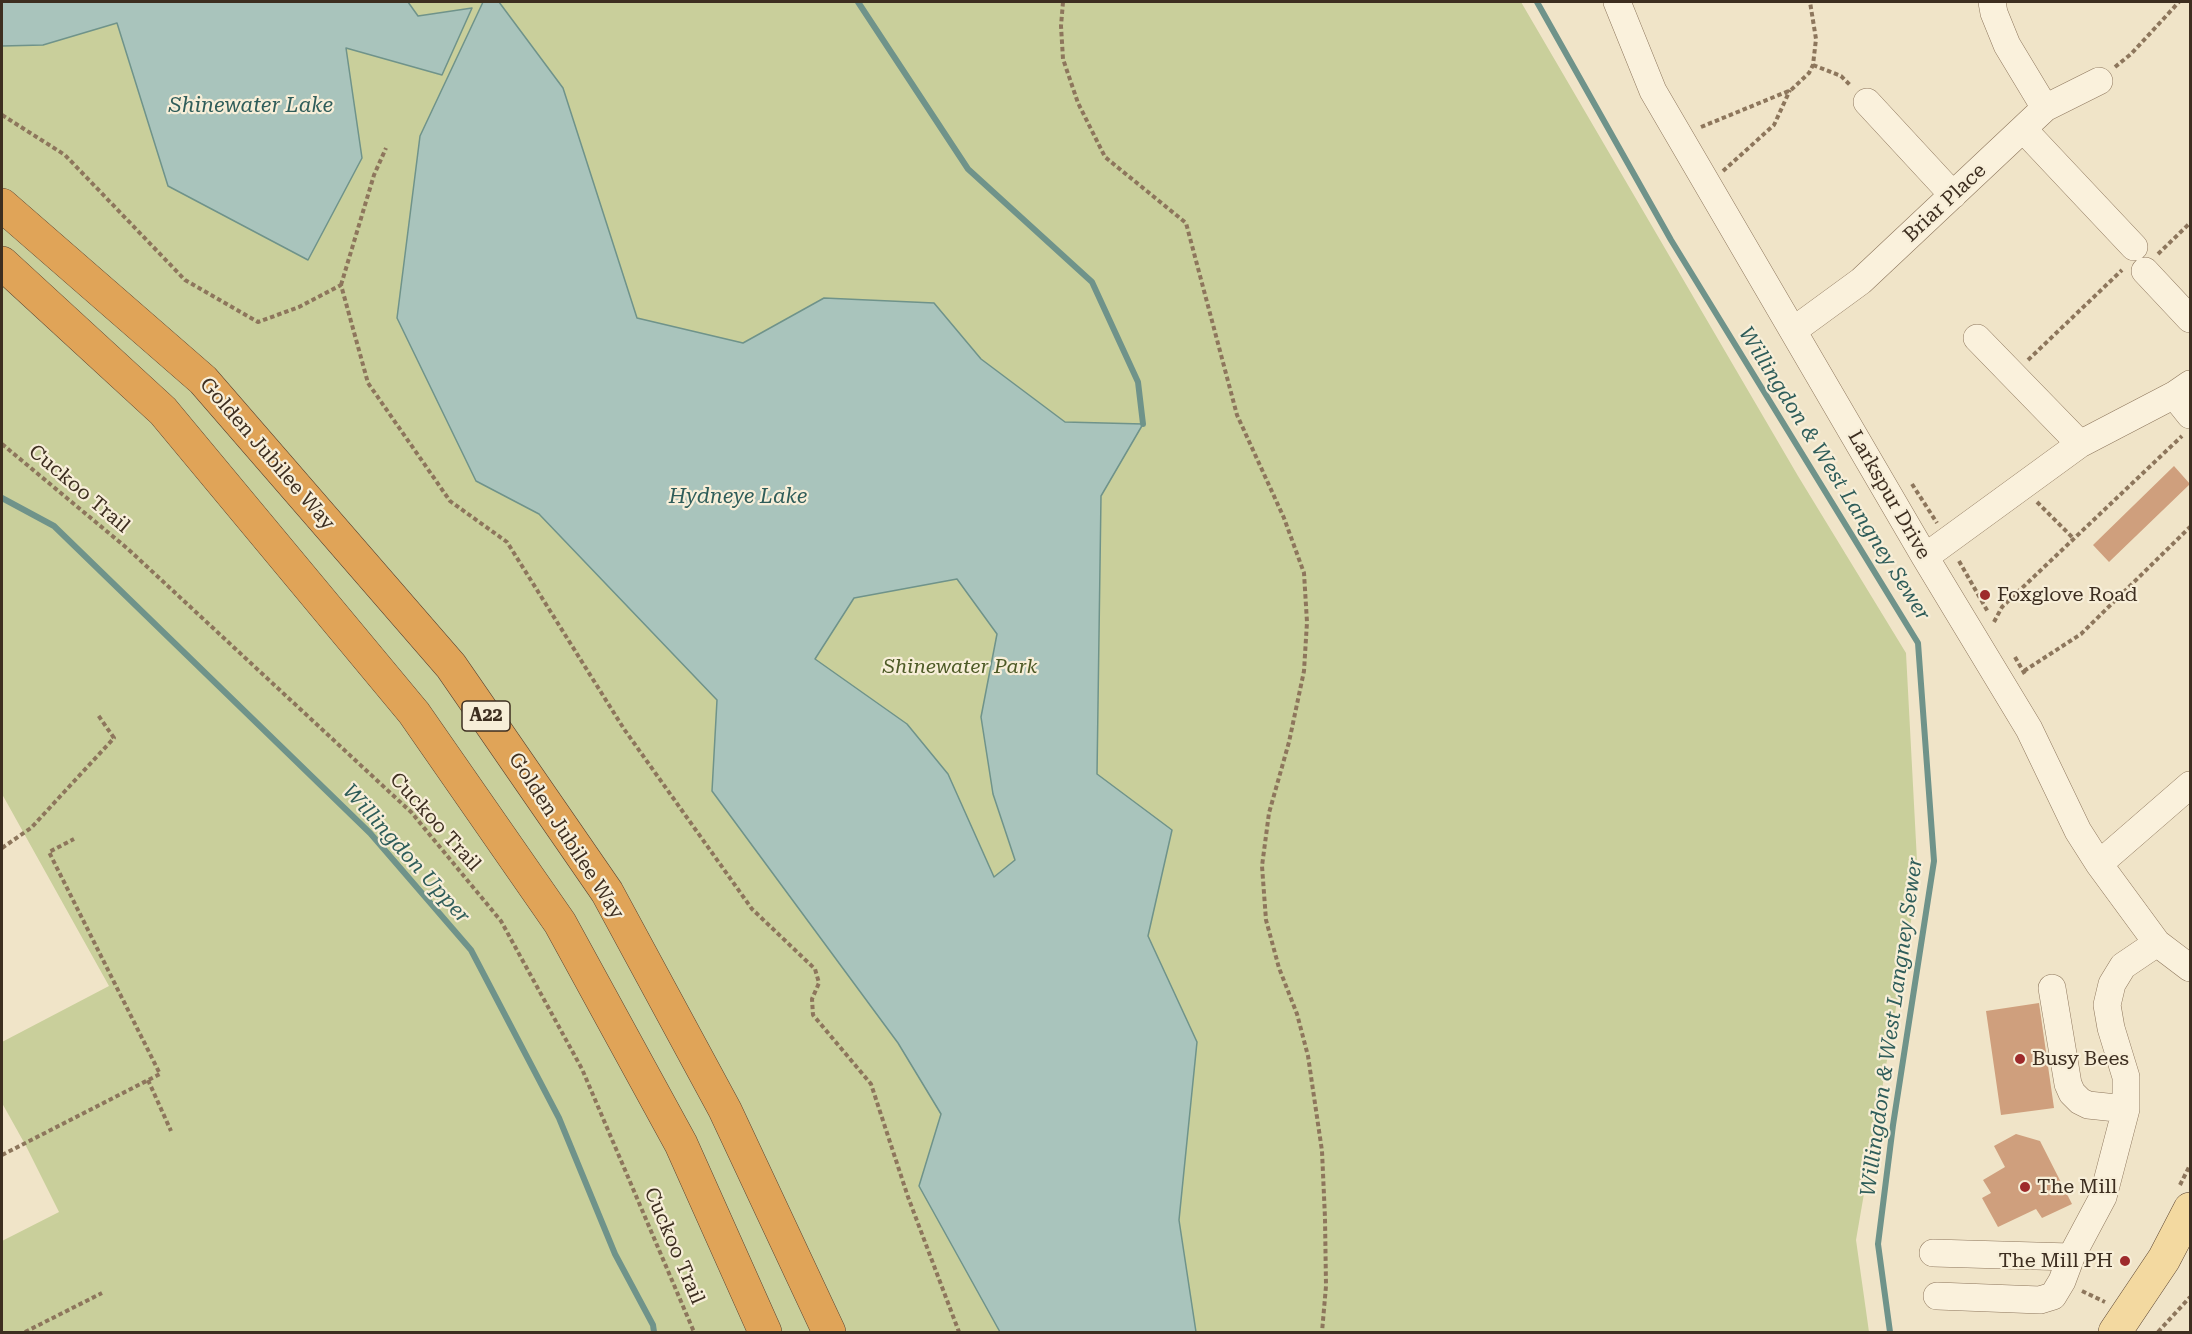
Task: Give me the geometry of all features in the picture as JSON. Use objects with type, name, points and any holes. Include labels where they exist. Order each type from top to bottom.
[{"type":"highway","name":"Golden Jubilee Way","points":[[2,205],[203,380],[451,666],[607,892],[725,1110],[829,1332]]},
{"type":"highway","points":[[2,263],[163,411],[420,723],[560,923],[681,1144],[765,1332]]},
{"type":"main road","points":[[2114,1319],[2164,1259],[2190,1209]]},
{"type":"street","name":"Larkspur Drive","points":[[1617,2],[1653,91],[1925,557],[2029,729],[2078,831],[2099,864],[2157,943],[2190,968]]},
{"type":"street","points":[[1992,2],[2007,45],[2045,108]]},
{"type":"street","name":"Briar Place","points":[[1794,330],[1862,281],[2045,108],[2098,81]]},
{"type":"street","points":[[1866,102],[1953,195]]},
{"type":"street","points":[[2023,129],[2140,257],[2190,319]]},
{"type":"street","points":[[1977,338],[2080,444]]},
{"type":"street","points":[[1925,557],[2080,444],[2185,398]]},
{"type":"street","points":[[2099,864],[2190,785]]},
{"type":"street","points":[[1937,1296],[2040,1300],[2053,1296],[2103,1197],[2126,1109],[2126,1077],[2111,1028],[2107,1005],[2112,984],[2123,966],[2157,943]]},
{"type":"street","points":[[2052,988],[2068,1084],[2072,1093],[2088,1105],[2126,1109]]},
{"type":"street","points":[[1933,1253],[1982,1255],[2067,1269]]},
{"type":"street","points":[[1980,1297],[1982,1255]]},
{"type":"path","points":[[1063,2],[1061,26],[1063,59],[1078,103],[1105,157],[1186,223],[1237,415],[1284,518],[1304,573],[1307,622],[1304,671],[1269,813],[1262,866],[1266,920],[1279,968],[1297,1014],[1308,1056],[1322,1150],[1326,1218],[1326,1286],[1322,1332]]},
{"type":"path","points":[[1717,176],[1774,125],[1791,90],[1809,73],[1813,65],[1816,39],[1810,2]]},
{"type":"path","points":[[2098,81],[2131,54],[2179,2]]},
{"type":"path","points":[[1813,65],[1841,76],[1866,102]]},
{"type":"path","points":[[1692,131],[1791,90]]},
{"type":"path","points":[[2,115],[65,155],[185,280],[258,322],[299,307],[341,285]]},
{"type":"path","points":[[386,148],[374,176],[341,285],[368,383],[450,501],[507,542],[624,729],[752,909],[814,969],[819,983],[812,999],[813,1015],[871,1084],[908,1197],[959,1332]]},
{"type":"path","points":[[2012,375],[2140,257],[2145,248],[2154,258],[2190,223]]},
{"type":"path","points":[[1994,622],[2002,607],[2190,428]]},
{"type":"path","name":"Cuckoo Trail","points":[[2,444],[128,549],[411,812],[501,921],[582,1069],[694,1332]]},
{"type":"path","points":[[2021,486],[2074,539]]},
{"type":"path","points":[[2024,671],[2081,633],[2190,527]]},
{"type":"path","points":[[2,848],[31,828],[114,738],[98,715]]},
{"type":"path","points":[[2,1155],[160,1074],[50,852],[74,839]]},
{"type":"path","points":[[148,1080],[171,1131]]},
{"type":"path","points":[[2067,1269],[2114,1319]]},
{"type":"path","points":[[25,1332],[102,1293]]},
{"type":"path","points":[[2158,1332],[2190,1297]]},
{"type":"green space","name":"Shinewater Park","points":[[2,2],[1521,2],[1798,476],[1906,653],[1918,880],[1856,1240],[1869,1332],[2,1332],[2,1241],[59,1212],[2,1103],[2,1042],[109,986],[2,794]]},
{"type":"water","name":"Shinewater Lake","points":[[2,2],[408,2],[418,16],[472,8],[442,75],[346,48],[362,158],[308,260],[168,186],[117,23],[43,45],[2,46]]},
{"type":"water","name":"Hydneye Lake","points":[[483,2],[499,2],[563,88],[637,318],[743,343],[824,298],[934,303],[981,359],[1065,422],[1143,424],[1101,496],[1097,774],[1172,830],[1148,936],[1197,1042],[1179,1220],[1196,1332],[1000,1332],[919,1186],[941,1114],[898,1043],[712,791],[717,700],[539,514],[476,481],[397,318],[420,136]],"holes":[[[957,579],[997,634],[981,717],[993,794],[1015,860],[994,877],[948,774],[907,724],[815,659],[854,598]]]},
{"type":"building","points":[[2174,466],[2190,484],[2109,562],[2093,545]]},
{"type":"building","name":"Busy Bees","points":[[2039,1003],[2054,1108],[2001,1115],[1986,1011]]},
{"type":"building","name":"The Mill","points":[[2016,1134],[2040,1141],[2072,1204],[2042,1218],[2036,1209],[1998,1227],[1982,1198],[1991,1193],[1983,1180],[2005,1167],[1994,1146]]},
{"type":"waterway","points":[[858,2],[968,169],[1092,282],[1138,382],[1143,424]]},
{"type":"waterway","name":"Willingdon & West Langney Sewer","points":[[1537,2],[1671,240],[1918,643],[1934,861],[1893,1125],[1878,1244],[1890,1332]]},
{"type":"waterway","name":"Willingdon Upper","points":[[2,498],[54,526],[370,833],[471,950],[559,1118],[615,1254],[653,1325],[654,1332]]},
{"type":"place","name":"Foxglove Road","points":[[1985,595]]},
{"type":"place","name":"Busy Bees","points":[[2020,1059]]},
{"type":"place","name":"The Mill","points":[[2025,1187]]},
{"type":"place","name":"The Mill PH","points":[[2125,1261]]}]
